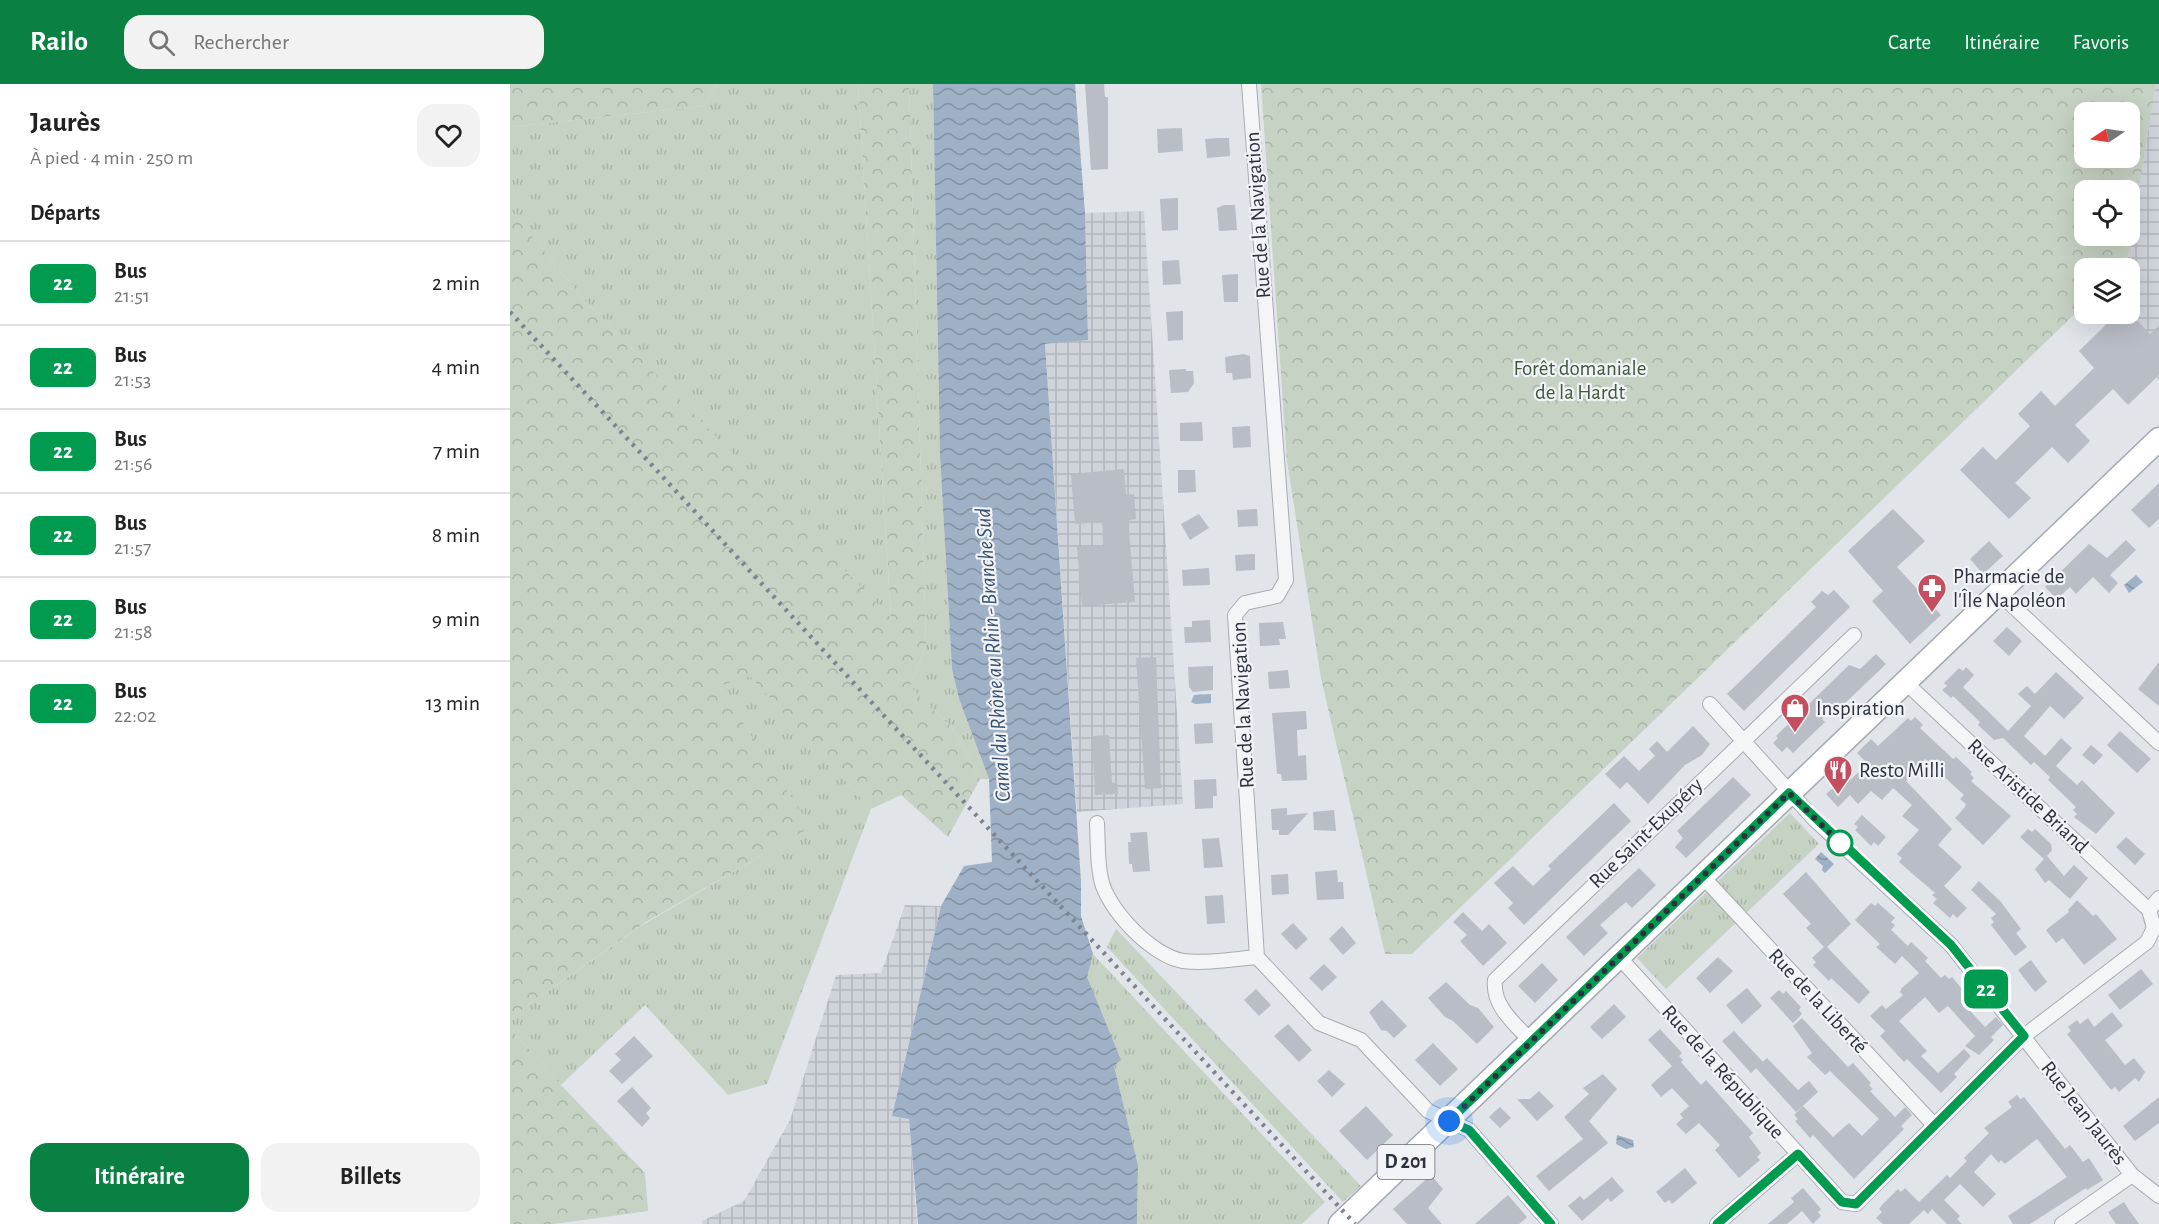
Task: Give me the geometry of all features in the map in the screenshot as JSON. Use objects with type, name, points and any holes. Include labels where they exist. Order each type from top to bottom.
[{"type":"main road","name":"D 201","points":[[1340,1224],[2159,439]]},
{"type":"street","name":"Rue de la Navigation","points":[[1249,84],[1286,580],[1277,596],[1245,603],[1235,615],[1257,957]]},
{"type":"street","points":[[1999,593],[2159,743]]},
{"type":"street","name":"Rue Saint-Exupéry","points":[[1532,1042],[1498,1004],[1494,992],[1495,980],[1741,741],[1854,635]]},
{"type":"street","name":"Rue Aristide Briand","points":[[1906,683],[2149,910]]},
{"type":"street","name":"Rue Jean Jaurès","points":[[1710,704],[1789,793],[1951,945],[2132,1175],[2159,1196]]},
{"type":"street","points":[[1097,823],[1101,879],[1109,901],[1144,940],[1162,954],[1183,961],[1257,957],[1319,1023],[1361,1040],[1428,1111],[1469,1130],[1551,1224]]},
{"type":"street","name":"Rue de la Liberté","points":[[1703,877],[1934,1125]]},
{"type":"street","points":[[1934,1125],[2024,1036],[2147,942],[2154,928],[2149,910],[2159,898]]},
{"type":"street","name":"Rue de la République","points":[[1619,957],[1842,1202],[1856,1204],[1934,1125]]},
{"type":"street","points":[[1717,1224],[1798,1154]]},
{"type":"street","points":[[2062,1224],[2132,1175]]},
{"type":"shaded area","points":[[2156,84],[2159,84],[2159,380],[2104,324],[2140,324],[2140,258],[2128,258],[2130,246],[2140,246],[2140,182]]},
{"type":"shaded area","points":[[1144,211],[1183,804],[1077,812],[1045,343],[1088,339],[1085,213]]},
{"type":"shaded area","points":[[905,905],[941,906],[892,1116],[909,1119],[917,1224],[702,1224],[702,1221],[744,1201],[790,1120],[836,975],[881,973]]},
{"type":"green space","points":[[510,84],[717,84],[704,106],[510,127]]},
{"type":"green space","points":[[717,84],[858,84],[891,619],[584,300],[510,209],[510,127],[704,106]]},
{"type":"green space","points":[[858,84],[909,84],[926,644],[910,687],[954,730],[980,779],[948,837],[901,795],[871,809],[750,676],[719,686],[811,827],[646,922],[510,1018],[510,209],[584,300],[891,618]]},
{"type":"green space","points":[[909,84],[933,84],[940,455],[952,669],[959,699],[989,779],[980,779],[954,730],[910,687],[926,644]]},
{"type":"green space","name":"Forêt domaniale de la Hardt","points":[[1261,84],[2156,84],[2140,182],[2140,180],[2074,180],[2074,246],[2130,246],[2128,258],[2074,258],[2074,315],[1412,954],[1385,954],[1321,678],[1287,461]]},
{"type":"green space","points":[[750,675],[871,809],[767,1084],[728,1095],[645,1005],[561,1085],[510,1028],[510,1018],[641,926],[810,827],[719,686]]},
{"type":"green space","points":[[1790,813],[1819,844],[1666,989],[1637,958]]},
{"type":"green space","points":[[1116,929],[1361,1186],[1343,1202],[1107,947]]},
{"type":"green space","points":[[1093,954],[1325,1202],[1302,1224],[1137,1224],[1138,1165],[1114,1066],[1086,977]]},
{"type":"green space","points":[[510,1028],[645,1173],[648,1211],[554,1224],[510,1224]]},
{"type":"water","name":"Canal du Rhône au Rhin - Branche Sud","points":[[933,84],[1075,84],[1085,213],[1088,340],[1045,344],[1081,882],[1081,916],[1093,954],[1087,977],[1121,1060],[1114,1066],[1138,1165],[1137,1224],[918,1224],[909,1119],[892,1116],[941,906],[964,866],[992,862],[989,779],[959,699],[952,669],[940,455]]},
{"type":"water","points":[[2136,575],[2143,582],[2129,593],[2124,585]]},
{"type":"water","points":[[1211,694],[1211,703],[1191,702],[1194,695]]},
{"type":"water","points":[[1821,852],[1834,864],[1825,873],[1822,870],[1823,866],[1815,859]]},
{"type":"water","points":[[1617,1135],[1633,1140],[1634,1147],[1626,1149],[1616,1144]]},
{"type":"building","points":[[1085,84],[1104,84],[1105,97],[1108,97],[1108,169],[1091,170]]},
{"type":"building","points":[[1182,128],[1183,151],[1158,153],[1157,129]]},
{"type":"building","points":[[1229,138],[1230,156],[1207,158],[1205,139]]},
{"type":"building","points":[[1178,198],[1178,230],[1162,231],[1160,199]]},
{"type":"building","points":[[1224,205],[1235,205],[1237,230],[1219,231],[1217,208]]},
{"type":"building","points":[[1179,260],[1181,284],[1163,285],[1162,261]]},
{"type":"building","points":[[1238,274],[1238,302],[1224,302],[1222,275]]},
{"type":"building","points":[[1183,311],[1183,340],[1168,341],[1166,312]]},
{"type":"building","points":[[2107,324],[2140,324],[2150,334],[2159,325],[2159,375],[2128,405],[2113,389],[2075,425],[2090,441],[2068,463],[2052,447],[2015,483],[2031,498],[2009,519],[1960,470],[1983,447],[1996,460],[2030,426],[2018,414],[2041,391],[2055,406],[2094,368],[2079,351]]},
{"type":"building","points":[[1243,354],[1250,356],[1251,378],[1233,380],[1232,373],[1226,373],[1225,357]]},
{"type":"building","points":[[1186,369],[1186,371],[1193,371],[1194,383],[1188,392],[1171,393],[1169,370]]},
{"type":"building","points":[[1202,422],[1203,441],[1180,441],[1180,423]]},
{"type":"building","points":[[1250,426],[1251,447],[1233,448],[1232,427]]},
{"type":"building","points":[[1124,469],[1126,495],[1134,494],[1136,519],[1128,520],[1135,602],[1082,606],[1077,547],[1103,545],[1102,522],[1075,524],[1071,474]]},
{"type":"building","points":[[1178,470],[1195,470],[1196,492],[1178,493]]},
{"type":"building","points":[[2159,483],[2159,519],[2149,528],[2131,510]]},
{"type":"building","points":[[1257,509],[1258,526],[1238,527],[1237,510]]},
{"type":"building","points":[[1893,509],[1925,541],[1897,567],[1941,615],[1910,644],[1872,601],[1883,591],[1848,551]]},
{"type":"building","points":[[1199,514],[1209,528],[1190,540],[1181,524]]},
{"type":"building","points":[[2126,540],[2136,550],[2110,575],[2118,583],[2109,593],[2093,577],[2076,594],[2070,587],[2057,599],[2045,587],[2089,544],[2107,558]]},
{"type":"building","points":[[1989,541],[2003,556],[1983,574],[1970,559]]},
{"type":"building","points":[[1255,554],[1255,570],[1236,571],[1235,555]]},
{"type":"building","points":[[1209,568],[1210,585],[1183,586],[1182,570]]},
{"type":"building","points":[[1834,590],[1850,607],[1744,711],[1727,694],[1816,607],[1811,602],[1822,591],[1828,595]]},
{"type":"building","points":[[1210,620],[1211,642],[1185,643],[1184,627],[1192,627],[1192,621]]},
{"type":"building","points":[[1283,622],[1286,639],[1279,639],[1280,645],[1260,646],[1259,623]]},
{"type":"building","points":[[2007,627],[2022,641],[2009,656],[1993,641]]},
{"type":"building","points":[[1876,654],[1886,664],[1842,706],[1838,702],[1822,719],[1825,722],[1793,753],[1787,747],[1782,752],[1773,743],[1778,738],[1776,736],[1849,665],[1860,669]]},
{"type":"building","points":[[1156,657],[1161,788],[1145,789],[1136,658]]},
{"type":"building","points":[[2159,662],[2159,706],[2138,689]]},
{"type":"building","points":[[1213,666],[1213,690],[1193,692],[1189,687],[1188,667]]},
{"type":"building","points":[[1966,667],[1974,675],[1963,687],[2008,731],[2031,706],[2018,694],[2027,686],[2035,694],[2056,672],[2084,698],[2064,719],[2050,706],[2024,736],[2045,756],[2061,738],[2072,748],[2056,766],[2077,785],[2082,780],[2115,813],[2096,834],[2074,817],[2077,814],[2073,810],[2076,807],[2048,780],[2050,777],[2034,762],[2031,765],[2003,738],[1994,740],[1978,725],[1980,722],[1953,696],[1951,698],[1942,690],[1947,686],[1944,683],[1959,668],[1963,671]]},
{"type":"building","points":[[1288,670],[1290,688],[1269,689],[1268,672]]},
{"type":"building","points":[[1306,711],[1307,729],[1297,730],[1298,756],[1306,755],[1307,780],[1282,781],[1281,774],[1277,774],[1272,713]]},
{"type":"building","points":[[1915,717],[1923,725],[1920,728],[1953,759],[1956,757],[1972,772],[1970,774],[1974,778],[1971,781],[2011,816],[1983,845],[1955,818],[1965,807],[1966,804],[1960,799],[1964,795],[1925,759],[1906,781],[1952,829],[1938,845],[1962,867],[1944,886],[1967,908],[1957,918],[1953,914],[1950,918],[1933,903],[1937,899],[1932,895],[1935,893],[1899,862],[1902,858],[1897,854],[1919,830],[1902,816],[1912,805],[1893,788],[1882,800],[1871,791],[1858,804],[1850,795],[1838,807],[1826,794],[1847,776],[1850,780],[1868,764],[1857,753],[1871,739],[1878,746],[1908,718],[1911,721]]},
{"type":"building","points":[[1212,723],[1213,743],[1195,744],[1194,724]]},
{"type":"building","points":[[1693,726],[1710,744],[1702,755],[1685,765],[1648,804],[1627,782],[1620,789],[1605,774],[1624,756],[1639,771],[1655,756],[1649,749],[1657,741],[1667,752]]},
{"type":"building","points":[[2120,731],[2151,759],[2137,773],[2107,745]]},
{"type":"building","points":[[1109,735],[1112,783],[1117,782],[1118,794],[1095,795],[1092,736]]},
{"type":"building","points":[[2091,745],[2103,755],[2094,765],[2082,755]]},
{"type":"building","points":[[1733,777],[1751,795],[1686,858],[1675,847],[1683,838],[1677,831]]},
{"type":"building","points":[[1216,779],[1217,796],[1213,796],[1213,808],[1195,809],[1194,780]]},
{"type":"building","points":[[1614,803],[1631,821],[1524,925],[1508,908],[1513,903],[1494,883],[1513,866],[1533,886],[1551,869],[1548,866]]},
{"type":"building","points":[[1287,808],[1287,815],[1308,813],[1288,835],[1279,835],[1279,830],[1272,830],[1271,809]]},
{"type":"building","points":[[1334,810],[1336,831],[1314,830],[1313,812]]},
{"type":"building","points":[[1862,815],[1886,837],[1878,846],[1874,842],[1871,846],[1855,830],[1858,827],[1854,824]]},
{"type":"building","points":[[2028,829],[2032,832],[2035,829],[2051,844],[2052,850],[2047,856],[2064,876],[2074,865],[2088,878],[2070,899],[2049,880],[2045,883],[2035,869],[2044,859],[2020,837]]},
{"type":"building","points":[[1147,832],[1150,871],[1133,872],[1132,864],[1129,864],[1130,833]]},
{"type":"building","points":[[2126,837],[2145,854],[2135,865],[2116,847]]},
{"type":"building","points":[[1219,838],[1223,867],[1204,868],[1202,839]]},
{"type":"building","points":[[1639,868],[1656,885],[1632,908],[1626,902],[1600,925],[1608,933],[1584,956],[1566,937]]},
{"type":"building","points":[[1337,870],[1338,882],[1343,882],[1344,899],[1317,900],[1315,872]]},
{"type":"building","points":[[1806,872],[1851,924],[1827,947],[1870,992],[1859,1004],[1831,978],[1829,981],[1813,965],[1816,962],[1812,958],[1824,947],[1806,928],[1811,924],[1783,894]]},
{"type":"building","points":[[1288,874],[1289,894],[1272,895],[1271,875]]},
{"type":"building","points":[[1979,881],[2001,902],[2021,929],[2016,933],[2027,947],[2015,956],[1991,925],[1994,922],[1991,918],[1996,914],[1971,890]]},
{"type":"building","points":[[1223,895],[1225,923],[1207,924],[1205,896]]},
{"type":"building","points":[[2077,900],[2093,916],[2096,914],[2117,939],[2084,965],[2063,938],[2056,943],[2046,930],[2069,912],[2068,910]]},
{"type":"building","points":[[1871,903],[1875,906],[1878,903],[1895,918],[1891,922],[1895,925],[1891,930],[1908,946],[1911,942],[1923,953],[1928,958],[1925,961],[1941,978],[1945,975],[1949,979],[1952,977],[1966,994],[1962,997],[1965,1001],[1963,1003],[1985,1027],[1996,1017],[2003,1025],[1991,1037],[1994,1040],[1979,1055],[1965,1046],[1975,1036],[1948,1006],[1939,1013],[1925,997],[1899,1021],[1927,1051],[1921,1056],[1938,1073],[1964,1049],[1971,1056],[1954,1074],[1957,1077],[1941,1093],[1907,1059],[1904,1062],[1880,1036],[1885,1031],[1870,1016],[1882,1005],[1886,1009],[1903,995],[1900,992],[1902,988],[1919,973],[1902,956],[1895,964],[1876,947],[1880,944],[1855,920]]},
{"type":"building","points":[[1463,912],[1482,931],[1489,924],[1507,943],[1483,966],[1460,941],[1467,935],[1453,922]]},
{"type":"building","points":[[1293,923],[1308,939],[1296,950],[1281,934]]},
{"type":"building","points":[[1342,926],[1356,943],[1343,955],[1329,939]]},
{"type":"building","points":[[1718,957],[1733,971],[1710,993],[1696,978]]},
{"type":"building","points":[[2031,960],[2047,982],[2035,992],[2018,970]]},
{"type":"building","points":[[1542,963],[1558,980],[1535,1003],[1518,986]]},
{"type":"building","points":[[1324,964],[1337,977],[1322,991],[1309,978]]},
{"type":"building","points":[[2141,969],[2153,984],[2120,1010],[2108,995]]},
{"type":"building","points":[[1446,982],[1470,1005],[1478,1008],[1494,1027],[1477,1044],[1453,1021],[1445,1017],[1428,998]]},
{"type":"building","points":[[1747,988],[1762,1006],[1742,1024],[1726,1005]]},
{"type":"building","points":[[1256,989],[1271,1005],[1259,1016],[1244,1000]]},
{"type":"building","points":[[1779,990],[1783,994],[1786,991],[1801,1007],[1799,1010],[1802,1014],[1793,1023],[1770,998]]},
{"type":"building","points":[[1382,1000],[1407,1026],[1394,1038],[1387,1031],[1381,1030],[1369,1012]]},
{"type":"building","points":[[1614,1004],[1626,1017],[1602,1039],[1590,1027]]},
{"type":"building","points":[[2112,1012],[2123,1026],[2105,1040],[2125,1065],[2134,1058],[2145,1072],[2139,1082],[2135,1078],[2119,1092],[2115,1087],[2111,1090],[2067,1034],[2071,1031],[2068,1027],[2077,1020],[2080,1024],[2088,1018],[2094,1027]]},
{"type":"building","points":[[1802,1018],[1848,1067],[1853,1063],[1871,1083],[1869,1085],[1873,1089],[1870,1091],[1895,1117],[1905,1107],[1912,1115],[1901,1126],[1904,1129],[1854,1179],[1813,1135],[1810,1138],[1795,1121],[1798,1119],[1794,1115],[1803,1106],[1833,1137],[1849,1123],[1862,1136],[1879,1119],[1830,1071],[1825,1075],[1807,1057],[1812,1053],[1793,1026]]},
{"type":"building","points":[[1288,1024],[1312,1050],[1299,1062],[1274,1036]]},
{"type":"building","points":[[1660,1029],[1682,1053],[1679,1056],[1683,1060],[1681,1062],[1701,1085],[1706,1080],[1753,1133],[1749,1137],[1761,1153],[1757,1157],[1760,1160],[1739,1178],[1715,1150],[1720,1145],[1699,1123],[1686,1134],[1676,1124],[1683,1118],[1680,1114],[1689,1106],[1672,1088],[1661,1097],[1651,1085],[1672,1066],[1648,1040]]},
{"type":"building","points":[[1734,1031],[1763,1062],[1751,1073],[1722,1041]]},
{"type":"building","points":[[634,1036],[653,1056],[622,1084],[609,1071],[621,1060],[615,1054]]},
{"type":"building","points":[[1433,1043],[1458,1069],[1440,1086],[1415,1060]]},
{"type":"building","points":[[1767,1058],[1798,1090],[1809,1081],[1818,1092],[1796,1112],[1756,1068]]},
{"type":"building","points":[[1329,1070],[1345,1084],[1332,1097],[1317,1081]]},
{"type":"building","points":[[1603,1074],[1617,1089],[1589,1121],[1608,1143],[1549,1191],[1536,1176],[1583,1139],[1564,1117],[1589,1094],[1583,1088]]},
{"type":"building","points":[[632,1087],[651,1108],[646,1113],[650,1118],[642,1127],[617,1101]]},
{"type":"building","points":[[1539,1091],[1554,1106],[1537,1121],[1517,1099],[1530,1099]]},
{"type":"building","points":[[2017,1095],[2020,1099],[2024,1097],[2065,1149],[2070,1145],[2083,1162],[2089,1158],[2103,1180],[2087,1190],[2086,1188],[2030,1224],[2013,1224],[2008,1216],[2067,1177],[2037,1139],[2005,1164],[2001,1160],[1999,1163],[1991,1154],[1974,1172],[1996,1194],[1983,1207],[1960,1184],[1944,1200],[1960,1216],[1957,1219],[1962,1224],[1947,1224],[1932,1209],[1928,1214],[1924,1210],[1909,1224],[1883,1224],[1876,1218],[1882,1212],[1879,1209],[1882,1205],[1898,1189],[1901,1192],[1905,1188],[1919,1202],[1947,1175],[1950,1178],[1967,1161],[1964,1158],[1989,1133],[1984,1128],[2012,1107],[2008,1102]]},
{"type":"building","points":[[2159,1097],[2159,1123],[2135,1141],[2123,1126]]},
{"type":"building","points":[[1366,1106],[1393,1135],[1367,1160],[1339,1131]]},
{"type":"building","points":[[1500,1107],[1511,1118],[1500,1128],[1489,1117]]},
{"type":"building","points":[[1685,1168],[1697,1183],[1672,1204],[1669,1200],[1665,1203],[1656,1192]]},
{"type":"building","points":[[1431,1175],[1443,1189],[1428,1208],[1442,1224],[1407,1224],[1393,1209]]},
{"type":"building","points":[[1612,1177],[1624,1191],[1611,1202],[1608,1198],[1582,1221],[1568,1206],[1580,1196],[1584,1200]]},
{"type":"building","points":[[1803,1188],[1821,1209],[1818,1212],[1821,1216],[1813,1224],[1802,1211],[1787,1224],[1768,1224],[1794,1202],[1791,1198]]},
{"type":"building","points":[[1508,1195],[1527,1217],[1519,1224],[1475,1224]]},
{"type":"building","points":[[2124,1202],[2139,1224],[2116,1224],[2108,1212]]},
{"type":"railway","points":[[510,312],[1355,1224]]},
{"type":"bus line","name":"22","points":[[1551,1224],[1469,1130],[1449,1121],[1789,793],[1814,819],[1951,945],[2024,1036],[1856,1204],[1842,1202],[1798,1154],[1717,1224]]},
{"type":"place","name":"Pharmacie de l'Île Napoléon","points":[[1932,614]]},
{"type":"place","name":"Inspiration","points":[[1795,734]]},
{"type":"place","name":"Resto Milli","points":[[1838,796]]},
{"type":"route","points":[[1449,1121],[1789,793],[1840,843]]}]
